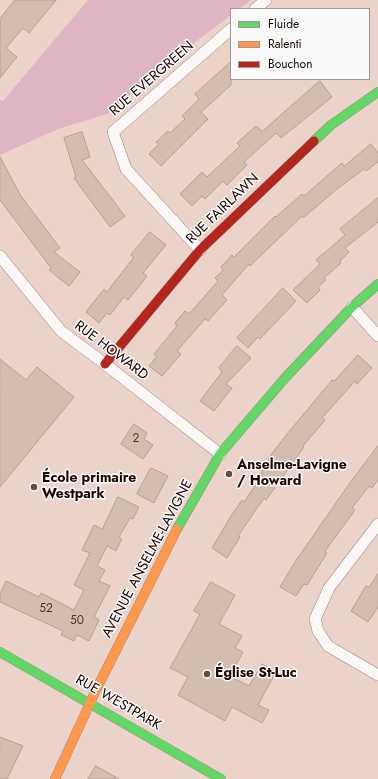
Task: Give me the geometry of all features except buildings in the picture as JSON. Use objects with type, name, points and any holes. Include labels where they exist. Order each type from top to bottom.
[{"type":"street","points":[[256,8],[266,0]]},
{"type":"street","name":"RUE EVERGREEN","points":[[200,250],[126,169],[113,132],[230,29]]},
{"type":"street","name":"RUE FAIRLAWN","points":[[106,364],[200,250],[331,125],[378,92]]},
{"type":"street","name":"RUE HOWARD","points":[[0,256],[60,331],[106,364],[220,454]]},
{"type":"street","name":"AVENUE ANSELME-LAVIGNE","points":[[55,779],[90,703],[171,539],[220,454],[285,378],[352,307],[378,284]]},
{"type":"street","points":[[352,307],[378,336]]},
{"type":"street","points":[[378,524],[329,588],[315,619],[318,631],[328,646],[378,675]]},
{"type":"street","name":"RUE WESTPARK","points":[[0,652],[221,779]]},
{"type":"shaded area","points":[[88,0],[251,0],[240,8],[230,8],[230,16],[174,58],[107,114],[58,129],[0,155],[0,100],[3,101]]},
{"type":"traffic: fast","points":[[314,141],[331,125],[378,92]]},
{"type":"traffic: fast","points":[[177,529],[220,454],[285,378],[352,307],[378,284]]},
{"type":"traffic: fast","points":[[0,652],[221,779]]},
{"type":"traffic: slow","points":[[55,779],[97,688],[177,529]]},
{"type":"traffic: jam","points":[[105,364],[200,250],[314,141]]},
{"type":"place","name":"Anselme-Lavigne / Howard","points":[[229,474]]},
{"type":"place","name":"École primaire Westpark","points":[[34,487]]},
{"type":"place","name":"Église St-Luc","points":[[207,674]]}]
